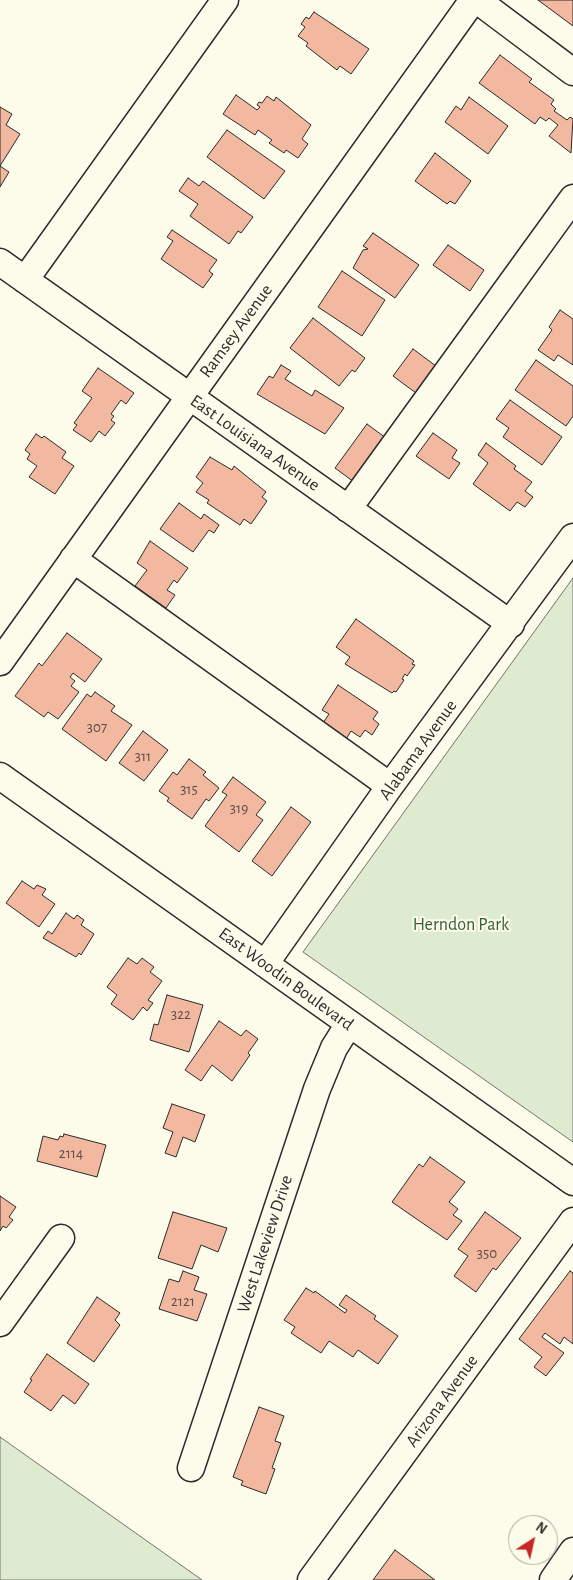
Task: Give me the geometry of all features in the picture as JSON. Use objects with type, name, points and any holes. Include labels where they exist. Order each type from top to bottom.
[{"type":"street","points":[[25,280],[225,0]]},
{"type":"street","name":"Ramsey Avenue","points":[[0,662],[473,0]]},
{"type":"street","points":[[477,0],[573,72]]},
{"type":"street","points":[[348,509],[573,198]]},
{"type":"street","name":"East Louisiana Avenue","points":[[0,262],[511,624]]},
{"type":"street","name":"Alabama Avenue","points":[[265,964],[390,786],[511,624],[573,537]]},
{"type":"street","points":[[73,559],[390,786]]},
{"type":"street","name":"East Woodin Boulevard","points":[[0,776],[573,1182]]},
{"type":"street","name":"West Lakeview Drive","points":[[191,1468],[317,1089],[334,1048],[349,1024]]},
{"type":"street","name":"Arizona Avenue","points":[[311,1580],[573,1221]]},
{"type":"street","points":[[0,1323],[61,1238]]},
{"type":"street","points":[[553,1580],[573,1551]]},
{"type":"green space","name":"Herndon Park","points":[[573,578],[573,1142],[303,952]]},
{"type":"green space","points":[[0,1437],[202,1580],[0,1580]]},
{"type":"building","points":[[538,0],[573,0],[573,26]]},
{"type":"building","points":[[314,12],[369,49],[351,74],[340,66],[337,70],[306,46],[308,43],[298,36],[305,27],[301,24],[306,17],[309,19]]},
{"type":"building","points":[[500,55],[532,79],[529,82],[554,100],[551,104],[556,109],[554,111],[567,120],[570,117],[573,119],[571,153],[549,136],[558,125],[549,118],[546,121],[540,117],[535,124],[479,83]]},
{"type":"building","points":[[236,95],[257,110],[260,107],[257,105],[259,102],[262,103],[267,96],[274,101],[276,97],[311,125],[302,139],[308,144],[298,158],[286,150],[284,153],[269,143],[272,140],[258,130],[255,135],[223,114]]},
{"type":"building","points":[[469,97],[508,126],[488,154],[445,122],[456,106],[461,110]]},
{"type":"building","points":[[0,107],[12,114],[6,125],[20,134],[0,166]]},
{"type":"building","points":[[227,130],[285,171],[264,199],[207,157]]},
{"type":"building","points":[[435,153],[471,181],[455,204],[450,201],[447,204],[415,181]]},
{"type":"building","points":[[0,166],[9,172],[0,187]]},
{"type":"building","points":[[188,178],[199,186],[203,181],[253,217],[241,233],[238,231],[229,244],[190,216],[198,204],[179,191]]},
{"type":"building","points":[[172,230],[217,260],[209,271],[213,274],[203,288],[161,259],[173,241],[167,237]]},
{"type":"building","points":[[373,233],[419,265],[395,298],[353,268],[363,250],[368,249],[363,246]]},
{"type":"building","points":[[448,245],[484,270],[470,291],[433,265]]},
{"type":"building","points":[[342,271],[385,300],[362,336],[318,307]]},
{"type":"building","points":[[560,310],[573,319],[573,365],[558,355],[554,361],[538,350],[552,330],[549,327]]},
{"type":"building","points":[[313,318],[365,358],[355,372],[352,370],[339,386],[290,348]]},
{"type":"building","points":[[413,349],[440,369],[420,396],[393,376]]},
{"type":"building","points":[[536,360],[573,386],[573,416],[566,426],[515,390]]},
{"type":"building","points":[[281,365],[291,371],[285,379],[312,396],[315,390],[344,408],[325,434],[257,394],[269,376],[273,378]]},
{"type":"building","points":[[98,368],[134,393],[126,404],[121,400],[111,414],[114,416],[111,420],[115,423],[105,436],[99,431],[91,442],[73,430],[77,425],[74,423],[92,398],[82,391]]},
{"type":"building","points":[[510,400],[562,437],[542,465],[503,437],[509,428],[496,419]]},
{"type":"building","points":[[367,424],[390,441],[358,485],[335,468]]},
{"type":"building","points":[[433,433],[457,450],[452,458],[460,463],[449,479],[416,456]]},
{"type":"building","points":[[36,434],[42,438],[44,436],[66,452],[62,458],[74,466],[55,494],[29,477],[37,466],[27,459],[30,454],[25,450]]},
{"type":"building","points":[[486,443],[516,466],[514,469],[532,482],[525,491],[533,497],[525,507],[517,502],[510,511],[473,484],[488,463],[478,455]]},
{"type":"building","points":[[210,457],[232,470],[234,466],[266,492],[262,497],[267,501],[251,524],[244,519],[240,525],[207,503],[209,500],[196,492],[203,483],[196,477]]},
{"type":"building","points":[[179,503],[201,519],[204,514],[219,525],[214,533],[209,530],[193,552],[160,529]]},
{"type":"building","points":[[150,541],[188,568],[177,583],[174,580],[167,590],[175,595],[166,608],[135,586],[147,570],[137,563]]},
{"type":"building","points":[[356,619],[414,661],[412,664],[415,665],[407,676],[405,674],[402,679],[404,680],[396,692],[392,693],[345,664],[350,657],[336,647]]},
{"type":"building","points":[[67,633],[102,659],[85,682],[73,673],[70,677],[75,681],[71,686],[79,692],[58,719],[48,712],[44,717],[15,696],[39,663],[42,666]]},
{"type":"building","points":[[338,685],[378,712],[373,719],[379,724],[372,735],[365,730],[360,737],[351,731],[345,741],[321,726],[329,714],[322,710]]},
{"type":"building","points":[[95,692],[115,706],[111,711],[132,725],[106,761],[62,729],[87,694],[91,697]]},
{"type":"building","points":[[143,731],[168,750],[144,781],[119,763]]},
{"type":"building","points":[[189,759],[206,772],[203,775],[219,788],[209,801],[206,799],[192,819],[167,801],[169,798],[159,791],[173,772],[177,775]]},
{"type":"building","points":[[233,777],[266,802],[256,815],[263,820],[239,852],[205,826],[227,795],[222,792]]},
{"type":"building","points":[[291,807],[311,822],[272,876],[252,861]]},
{"type":"building","points":[[22,881],[34,889],[37,885],[46,889],[42,895],[55,904],[39,927],[6,903]]},
{"type":"building","points":[[66,913],[74,919],[77,915],[84,920],[81,925],[94,934],[81,955],[79,953],[76,957],[43,938],[48,931],[52,934]]},
{"type":"building","points":[[128,958],[137,964],[142,958],[154,967],[150,972],[162,981],[148,1000],[153,1003],[147,1011],[143,1007],[133,1020],[111,1004],[117,995],[107,987]]},
{"type":"building","points":[[167,995],[203,1005],[189,1052],[150,1040],[154,1024],[158,1025]]},
{"type":"building","points":[[219,1021],[241,1036],[246,1030],[258,1039],[248,1053],[250,1055],[232,1081],[212,1065],[201,1081],[185,1070]]},
{"type":"building","points":[[172,1104],[205,1115],[195,1142],[183,1137],[176,1157],[165,1153],[173,1132],[163,1128]]},
{"type":"building","points":[[64,1134],[106,1145],[97,1177],[37,1161],[43,1136],[58,1140]]},
{"type":"building","points":[[430,1157],[465,1182],[449,1202],[458,1209],[453,1215],[462,1221],[447,1240],[392,1202],[419,1164],[423,1167]]},
{"type":"building","points":[[0,1196],[16,1207],[9,1217],[13,1220],[6,1228],[3,1226],[0,1231]]},
{"type":"building","points":[[173,1212],[227,1228],[218,1252],[201,1245],[192,1269],[158,1258]]},
{"type":"building","points":[[485,1212],[521,1238],[496,1270],[493,1268],[476,1292],[454,1276],[468,1256],[458,1249]]},
{"type":"building","points":[[183,1271],[199,1277],[194,1290],[207,1294],[197,1321],[159,1309],[169,1279],[179,1282]]},
{"type":"building","points":[[570,1271],[573,1273],[573,1344],[564,1337],[560,1344],[545,1333],[542,1337],[564,1353],[546,1376],[534,1367],[542,1357],[519,1339]]},
{"type":"building","points":[[306,1288],[314,1293],[315,1291],[345,1313],[347,1310],[339,1305],[346,1295],[376,1316],[374,1319],[398,1336],[378,1364],[358,1350],[353,1357],[329,1341],[321,1353],[291,1333],[295,1327],[284,1320]]},
{"type":"building","points":[[97,1297],[120,1313],[115,1320],[120,1325],[94,1362],[67,1343]]},
{"type":"building","points":[[47,1354],[89,1384],[75,1404],[63,1395],[51,1411],[24,1392],[32,1380],[30,1379]]},
{"type":"building","points":[[259,1407],[284,1416],[275,1441],[281,1443],[272,1468],[275,1469],[266,1494],[241,1485],[243,1481],[233,1477]]},
{"type":"building","points":[[395,1550],[435,1580],[373,1580]]}]
